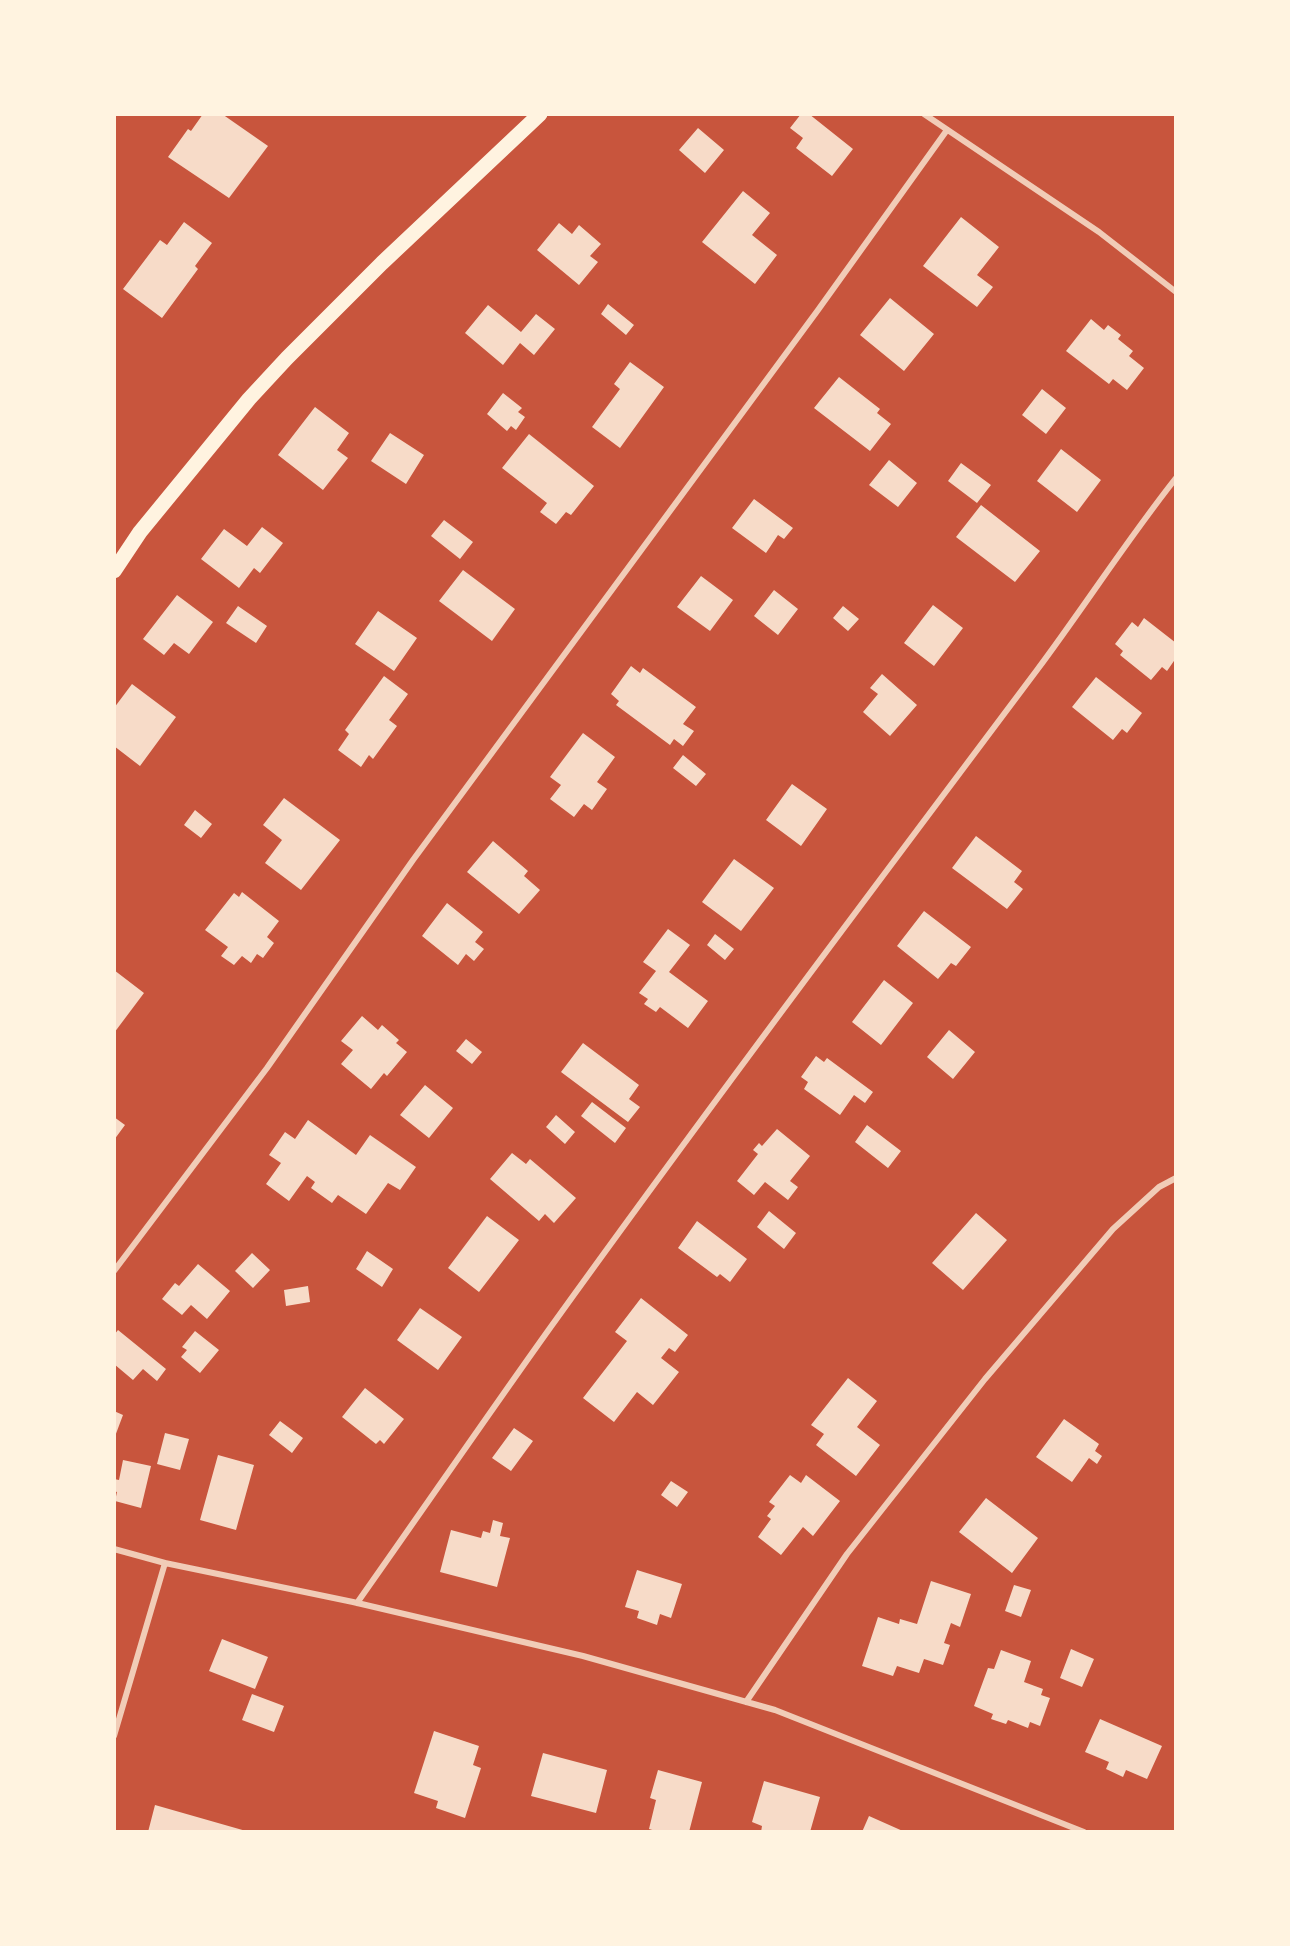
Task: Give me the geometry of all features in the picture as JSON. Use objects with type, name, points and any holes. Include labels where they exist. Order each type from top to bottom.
[{"type":"main road","points":[[114,571],[140,532],[249,399],[287,358],[382,263],[540,114]]},
{"type":"street","points":[[924,114],[1099,232],[1176,292]]},
{"type":"street","points":[[114,1271],[267,1068],[413,860],[818,310],[947,130]]},
{"type":"street","points":[[357,1603],[549,1330],[722,1092],[1176,478]]},
{"type":"street","points":[[746,1702],[847,1554],[986,1379],[1113,1229],[1160,1187],[1176,1178]]},
{"type":"street","points":[[114,1549],[165,1563],[357,1603],[583,1656],[775,1710],[1084,1832]]},
{"type":"street","points":[[114,1736],[165,1563]]},
{"type":"building","points":[[203,114],[222,114],[268,146],[229,198],[168,157],[188,129],[191,131]]},
{"type":"building","points":[[801,114],[809,114],[853,149],[832,176],[796,148],[803,138],[790,128]]},
{"type":"building","points":[[698,128],[724,150],[705,173],[679,150]]},
{"type":"building","points":[[743,191],[770,213],[752,235],[777,255],[755,284],[702,242]]},
{"type":"building","points":[[961,217],[999,247],[977,275],[993,287],[977,307],[923,266]]},
{"type":"building","points":[[184,222],[212,243],[195,266],[198,269],[162,318],[123,289],[160,240],[167,245]]},
{"type":"building","points":[[559,223],[572,234],[579,225],[601,244],[590,256],[598,262],[579,285],[537,250]]},
{"type":"building","points":[[890,298],[934,334],[904,371],[860,335]]},
{"type":"building","points":[[608,304],[634,325],[626,335],[601,314]]},
{"type":"building","points":[[488,305],[521,332],[536,314],[555,329],[534,355],[520,343],[503,365],[465,333]]},
{"type":"building","points":[[1091,319],[1104,330],[1108,325],[1121,335],[1118,339],[1133,351],[1129,356],[1144,368],[1127,390],[1113,379],[1109,384],[1066,351]]},
{"type":"building","points":[[630,362],[664,387],[620,448],[592,427],[620,389],[614,384]]},
{"type":"building","points":[[839,377],[880,409],[877,413],[891,424],[870,451],[814,408]]},
{"type":"building","points":[[1042,389],[1066,408],[1046,434],[1022,415]]},
{"type":"building","points":[[503,393],[522,408],[518,412],[525,417],[516,430],[511,426],[507,431],[487,414]]},
{"type":"building","points":[[315,407],[349,433],[337,450],[348,458],[323,490],[278,455]]},
{"type":"building","points":[[390,433],[424,455],[406,484],[371,461]]},
{"type":"building","points":[[529,434],[594,486],[571,515],[566,512],[556,524],[540,512],[547,503],[502,468]]},
{"type":"building","points":[[1061,449],[1101,480],[1077,512],[1037,481]]},
{"type":"building","points":[[889,460],[917,483],[898,507],[869,485]]},
{"type":"building","points":[[961,463],[991,485],[977,503],[948,481]]},
{"type":"building","points":[[754,499],[793,528],[784,539],[778,535],[766,553],[732,528]]},
{"type":"building","points":[[981,505],[1040,551],[1015,582],[956,537]]},
{"type":"building","points":[[444,520],[473,542],[460,559],[431,536]]},
{"type":"building","points":[[262,527],[283,543],[260,573],[254,568],[239,588],[201,559],[224,529],[247,546]]},
{"type":"building","points":[[463,570],[515,609],[492,641],[439,601]]},
{"type":"building","points":[[701,576],[733,600],[710,631],[677,607]]},
{"type":"building","points":[[774,590],[798,609],[778,635],[754,616]]},
{"type":"building","points":[[177,595],[213,622],[189,654],[174,643],[164,655],[143,639]]},
{"type":"building","points":[[933,605],[963,628],[934,666],[904,643]]},
{"type":"building","points":[[238,606],[267,626],[256,643],[226,623]]},
{"type":"building","points":[[843,606],[859,619],[848,631],[833,618]]},
{"type":"building","points":[[378,611],[417,638],[394,671],[355,644]]},
{"type":"building","points":[[1144,618],[1176,643],[1176,658],[1167,671],[1162,667],[1151,680],[1120,655],[1123,651],[1115,644],[1132,622],[1138,627]]},
{"type":"building","points":[[631,666],[640,673],[643,668],[696,707],[683,724],[694,731],[683,746],[674,739],[670,745],[616,705],[619,701],[611,694]]},
{"type":"building","points":[[882,674],[917,705],[890,736],[863,712],[878,694],[870,688]]},
{"type":"building","points":[[384,676],[408,694],[389,720],[397,726],[373,759],[369,755],[361,767],[338,750],[349,734],[345,730]]},
{"type":"building","points":[[1096,677],[1142,713],[1127,733],[1122,729],[1113,740],[1072,707]]},
{"type":"building","points":[[132,684],[176,717],[140,766],[114,746],[114,708]]},
{"type":"building","points":[[583,733],[615,757],[597,782],[607,789],[592,810],[584,804],[574,817],[550,799],[561,785],[550,777]]},
{"type":"building","points":[[683,755],[706,774],[696,786],[673,768]]},
{"type":"building","points":[[792,784],[827,809],[801,846],[766,820]]},
{"type":"building","points":[[284,798],[340,840],[301,890],[265,863],[282,840],[263,825]]},
{"type":"building","points":[[195,810],[212,824],[201,838],[184,825]]},
{"type":"building","points":[[976,836],[1022,871],[1014,882],[1023,889],[1007,909],[952,868]]},
{"type":"building","points":[[493,841],[528,871],[524,876],[540,890],[519,914],[467,872]]},
{"type":"building","points":[[734,859],[774,888],[741,931],[702,902]]},
{"type":"building","points":[[242,892],[279,921],[267,937],[274,943],[263,958],[257,954],[251,963],[242,956],[234,965],[221,956],[228,947],[205,930],[234,893],[239,897]]},
{"type":"building","points":[[447,903],[483,932],[475,942],[484,949],[474,961],[466,954],[458,965],[422,936]]},
{"type":"building","points":[[924,911],[971,947],[956,966],[951,963],[938,979],[897,946]]},
{"type":"building","points":[[668,929],[690,945],[669,972],[708,1001],[688,1028],[660,1007],[656,1012],[644,1004],[648,999],[639,993],[656,971],[643,962]]},
{"type":"building","points":[[715,934],[734,949],[725,960],[707,945]]},
{"type":"building","points":[[114,970],[144,993],[114,1033]]},
{"type":"building","points":[[884,980],[913,1003],[881,1045],[852,1022]]},
{"type":"building","points":[[362,1016],[378,1030],[382,1025],[399,1040],[396,1043],[407,1052],[387,1076],[384,1073],[371,1089],[341,1064],[353,1050],[341,1041]]},
{"type":"building","points":[[949,1030],[975,1052],[953,1079],[927,1057]]},
{"type":"building","points":[[466,1039],[482,1052],[472,1064],[456,1051]]},
{"type":"building","points":[[583,1043],[639,1085],[629,1099],[640,1107],[628,1122],[561,1072]]},
{"type":"building","points":[[816,1056],[824,1062],[827,1058],[873,1092],[865,1103],[854,1095],[840,1115],[804,1089],[808,1082],[801,1077]]},
{"type":"building","points":[[425,1085],[453,1108],[429,1138],[400,1115]]},
{"type":"building","points":[[592,1102],[626,1128],[615,1143],[581,1116]]},
{"type":"building","points":[[556,1115],[575,1132],[565,1144],[546,1127]]},
{"type":"building","points":[[114,1117],[125,1125],[114,1140]]},
{"type":"building","points":[[308,1120],[356,1155],[370,1135],[416,1167],[400,1190],[388,1183],[366,1214],[338,1195],[332,1203],[311,1188],[315,1182],[307,1176],[289,1201],[266,1184],[281,1163],[269,1155],[285,1132],[295,1139]]},
{"type":"building","points":[[867,1125],[901,1151],[888,1168],[855,1142]]},
{"type":"building","points":[[777,1129],[810,1156],[790,1181],[798,1187],[788,1200],[765,1182],[754,1195],[737,1181],[758,1154],[753,1150],[759,1143],[762,1146]]},
{"type":"building","points":[[512,1153],[526,1164],[530,1159],[576,1198],[554,1223],[545,1214],[539,1221],[490,1179]]},
{"type":"building","points":[[769,1211],[796,1233],[784,1249],[757,1227]]},
{"type":"building","points":[[976,1213],[1007,1240],[963,1290],[932,1263]]},
{"type":"building","points":[[487,1216],[519,1240],[479,1292],[448,1268]]},
{"type":"building","points":[[697,1221],[747,1259],[730,1282],[720,1274],[717,1277],[678,1248]]},
{"type":"building","points":[[367,1251],[393,1269],[382,1287],[356,1269]]},
{"type":"building","points":[[252,1253],[270,1270],[253,1288],[235,1271]]},
{"type":"building","points":[[198,1264],[230,1291],[207,1319],[191,1305],[182,1315],[162,1299],[175,1283],[179,1286]]},
{"type":"building","points":[[308,1286],[310,1302],[286,1306],[284,1290]]},
{"type":"building","points":[[641,1298],[688,1335],[675,1352],[669,1348],[661,1358],[679,1372],[653,1405],[637,1392],[614,1422],[583,1398],[627,1341],[615,1332]]},
{"type":"building","points":[[420,1308],[462,1337],[438,1370],[397,1340]]},
{"type":"building","points":[[118,1330],[166,1369],[157,1381],[143,1369],[133,1380],[114,1364],[114,1335]]},
{"type":"building","points":[[195,1331],[219,1350],[200,1373],[181,1357],[187,1350],[182,1347]]},
{"type":"building","points":[[848,1378],[877,1401],[857,1427],[880,1445],[856,1476],[816,1445],[824,1434],[811,1425]]},
{"type":"building","points":[[365,1388],[404,1419],[384,1444],[380,1440],[376,1444],[342,1417]]},
{"type":"building","points":[[114,1411],[123,1415],[114,1439]]},
{"type":"building","points":[[1064,1419],[1099,1444],[1095,1451],[1102,1456],[1097,1464],[1089,1458],[1072,1482],[1036,1457]]},
{"type":"building","points":[[280,1421],[303,1438],[292,1453],[269,1435]]},
{"type":"building","points":[[514,1428],[533,1441],[511,1471],[492,1458]]},
{"type":"building","points":[[165,1433],[189,1439],[180,1470],[157,1464]]},
{"type":"building","points":[[218,1455],[254,1465],[236,1530],[200,1520]]},
{"type":"building","points":[[123,1460],[151,1466],[141,1508],[115,1501],[117,1492],[114,1491],[114,1479],[119,1480]]},
{"type":"building","points":[[790,1475],[801,1483],[806,1475],[840,1501],[813,1536],[803,1527],[781,1555],[758,1537],[771,1519],[767,1516],[775,1506],[769,1502]]},
{"type":"building","points":[[671,1481],[688,1492],[677,1507],[661,1495]]},
{"type":"building","points":[[986,1498],[1038,1538],[1012,1573],[959,1532]]},
{"type":"building","points":[[493,1520],[503,1523],[500,1536],[510,1538],[497,1587],[440,1572],[451,1530],[481,1538],[483,1531],[490,1533]]},
{"type":"building","points":[[637,1570],[682,1584],[671,1618],[660,1614],[657,1625],[637,1618],[639,1611],[625,1607]]},
{"type":"building","points":[[931,1581],[971,1594],[960,1627],[951,1623],[944,1643],[950,1645],[943,1665],[924,1659],[919,1673],[897,1666],[893,1676],[862,1666],[878,1617],[899,1624],[900,1619],[917,1624]]},
{"type":"building","points":[[1014,1585],[1031,1590],[1021,1617],[1005,1611]]},
{"type":"building","points":[[222,1639],[268,1657],[255,1689],[209,1671]]},
{"type":"building","points":[[1071,1649],[1094,1659],[1082,1687],[1060,1678]]},
{"type":"building","points":[[1001,1650],[1031,1661],[1024,1682],[1043,1689],[1041,1695],[1050,1698],[1040,1726],[1030,1722],[1028,1728],[1008,1720],[1006,1724],[991,1719],[993,1714],[974,1706],[988,1668],[994,1669]]},
{"type":"building","points":[[252,1694],[284,1706],[274,1732],[242,1720]]},
{"type":"building","points":[[1100,1719],[1162,1746],[1147,1779],[1126,1770],[1123,1777],[1106,1769],[1109,1762],[1085,1752]]},
{"type":"building","points":[[434,1731],[479,1746],[473,1765],[481,1768],[465,1818],[436,1808],[438,1801],[414,1793]]},
{"type":"building","points":[[543,1753],[607,1770],[596,1813],[531,1796]]},
{"type":"building","points":[[658,1770],[702,1782],[689,1832],[659,1832],[649,1829],[656,1800],[650,1798]]},
{"type":"building","points":[[764,1781],[820,1797],[810,1832],[761,1832],[762,1826],[752,1822]]},
{"type":"building","points":[[155,1805],[246,1831],[246,1832],[148,1832]]},
{"type":"building","points":[[869,1816],[905,1832],[862,1832]]}]
